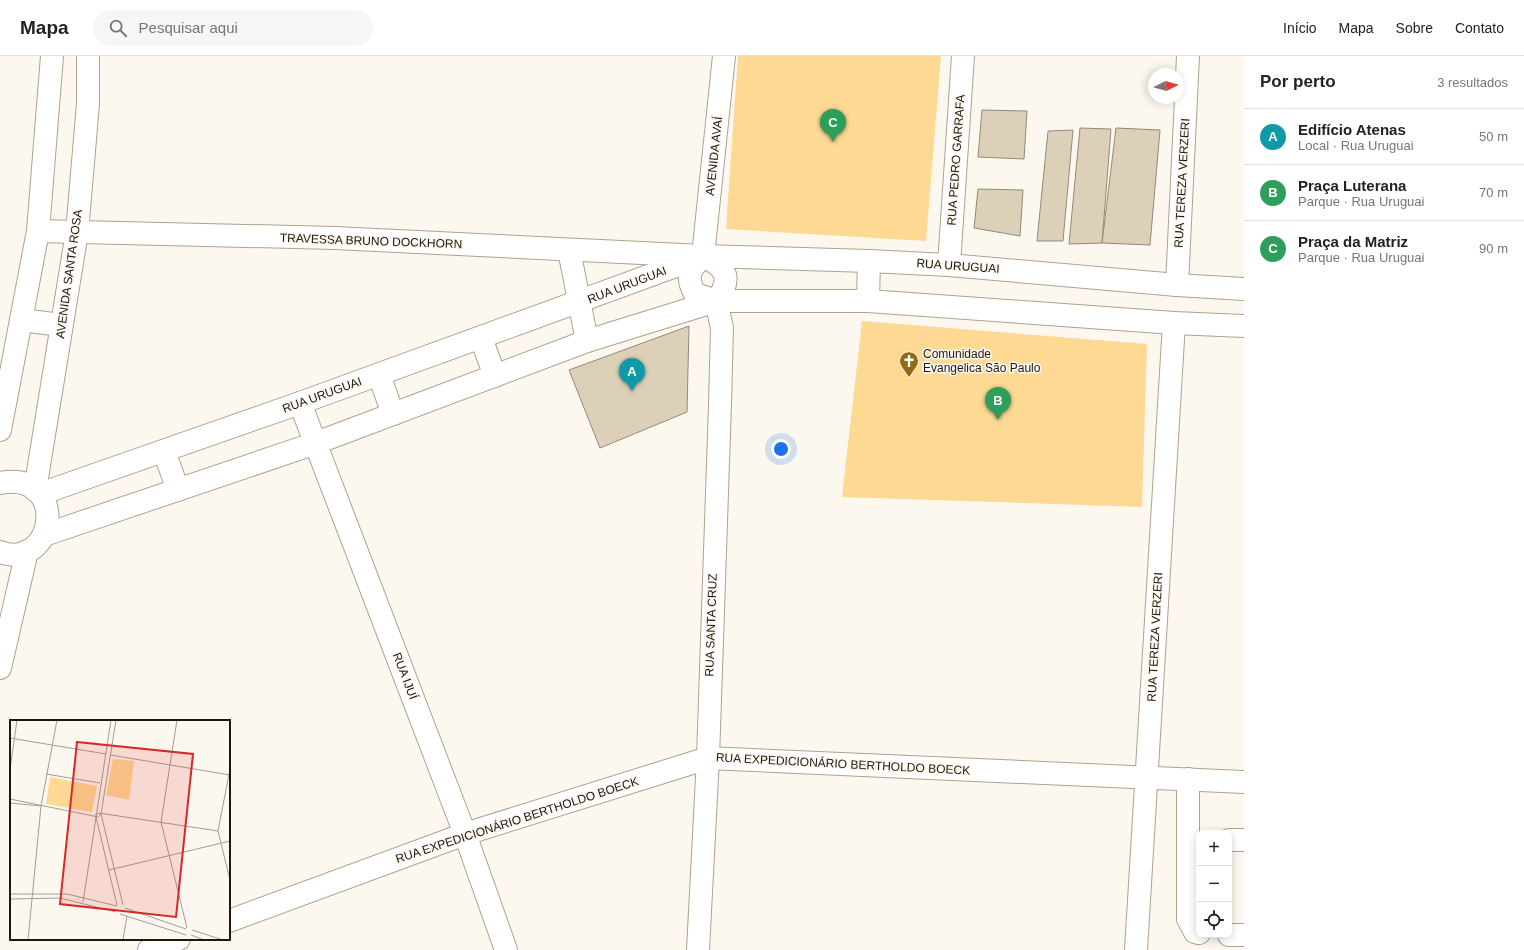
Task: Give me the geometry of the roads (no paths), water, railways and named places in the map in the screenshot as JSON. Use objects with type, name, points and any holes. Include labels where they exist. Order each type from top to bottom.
[{"type":"street","points":[[0,430],[38,231],[52,56]]},
{"type":"street","points":[[58,56],[88,57]]},
{"type":"street","name":"AVENIDA AVAÍ","points":[[703,256],[724,56]]},
{"type":"street","name":"RUA PEDRO GARRAFA","points":[[949,265],[963,56]]},
{"type":"street","name":"RUA TEREZA VERZERI","points":[[1177,285],[1188,56]]},
{"type":"street","name":"AVENIDA SANTA ROSA","points":[[38,492],[61,325],[77,232],[88,104],[88,57]]},
{"type":"street","name":"TRAVESSA BRUNO DOCKHORN","points":[[38,231],[335,238],[703,256]]},
{"type":"street","points":[[569,250],[587,341]]},
{"type":"street","points":[[703,256],[718,263],[724,271],[726,279],[724,290],[716,301],[694,294],[690,286],[689,277],[692,267],[703,256]]},
{"type":"street","name":"RUA URUGUAI","points":[[38,492],[164,451],[379,375],[579,303],[703,256],[949,265],[1177,285],[1244,289]]},
{"type":"street","points":[[868,301],[870,261]]},
{"type":"street","points":[[44,535],[316,443],[587,341],[716,301],[868,301],[1174,323],[1244,326]]},
{"type":"street","name":"RUA SANTA CRUZ","points":[[698,950],[708,758],[722,328],[716,301]]},
{"type":"street","points":[[21,320],[61,325]]},
{"type":"street","name":"RUA TEREZA VERZERI","points":[[1136,950],[1174,323]]},
{"type":"street","points":[[481,338],[495,376]]},
{"type":"street","points":[[379,375],[393,414]]},
{"type":"street","name":"RUA IJUÍ","points":[[300,403],[465,834],[506,950]]},
{"type":"street","points":[[164,451],[178,490]]},
{"type":"street","points":[[0,483],[12,481],[24,483],[38,492],[48,514],[48,525],[44,535],[37,545],[27,551],[16,554],[0,552]]},
{"type":"street","points":[[0,668],[27,551]]},
{"type":"street","name":"RUA EXPEDICIONÁRIO BERTHOLDO BOECK","points":[[230,921],[465,834],[708,758],[1244,782]]},
{"type":"street","points":[[1188,779],[1194,841],[1188,919],[1194,932],[1196,932]]},
{"type":"street","points":[[1232,840],[1244,840]]},
{"type":"street","points":[[1232,935],[1244,935]]},
{"type":"street","points":[[149,950],[176,940]]},
{"type":"place","name":"Praça da Matriz","points":[[833,142]]},
{"type":"place","name":"Comunidade Evangelica São Paulo","points":[[909,378]]},
{"type":"place","name":"Edifício Atenas","points":[[632,391]]},
{"type":"place","name":"Praça Luterana","points":[[998,420]]}]
